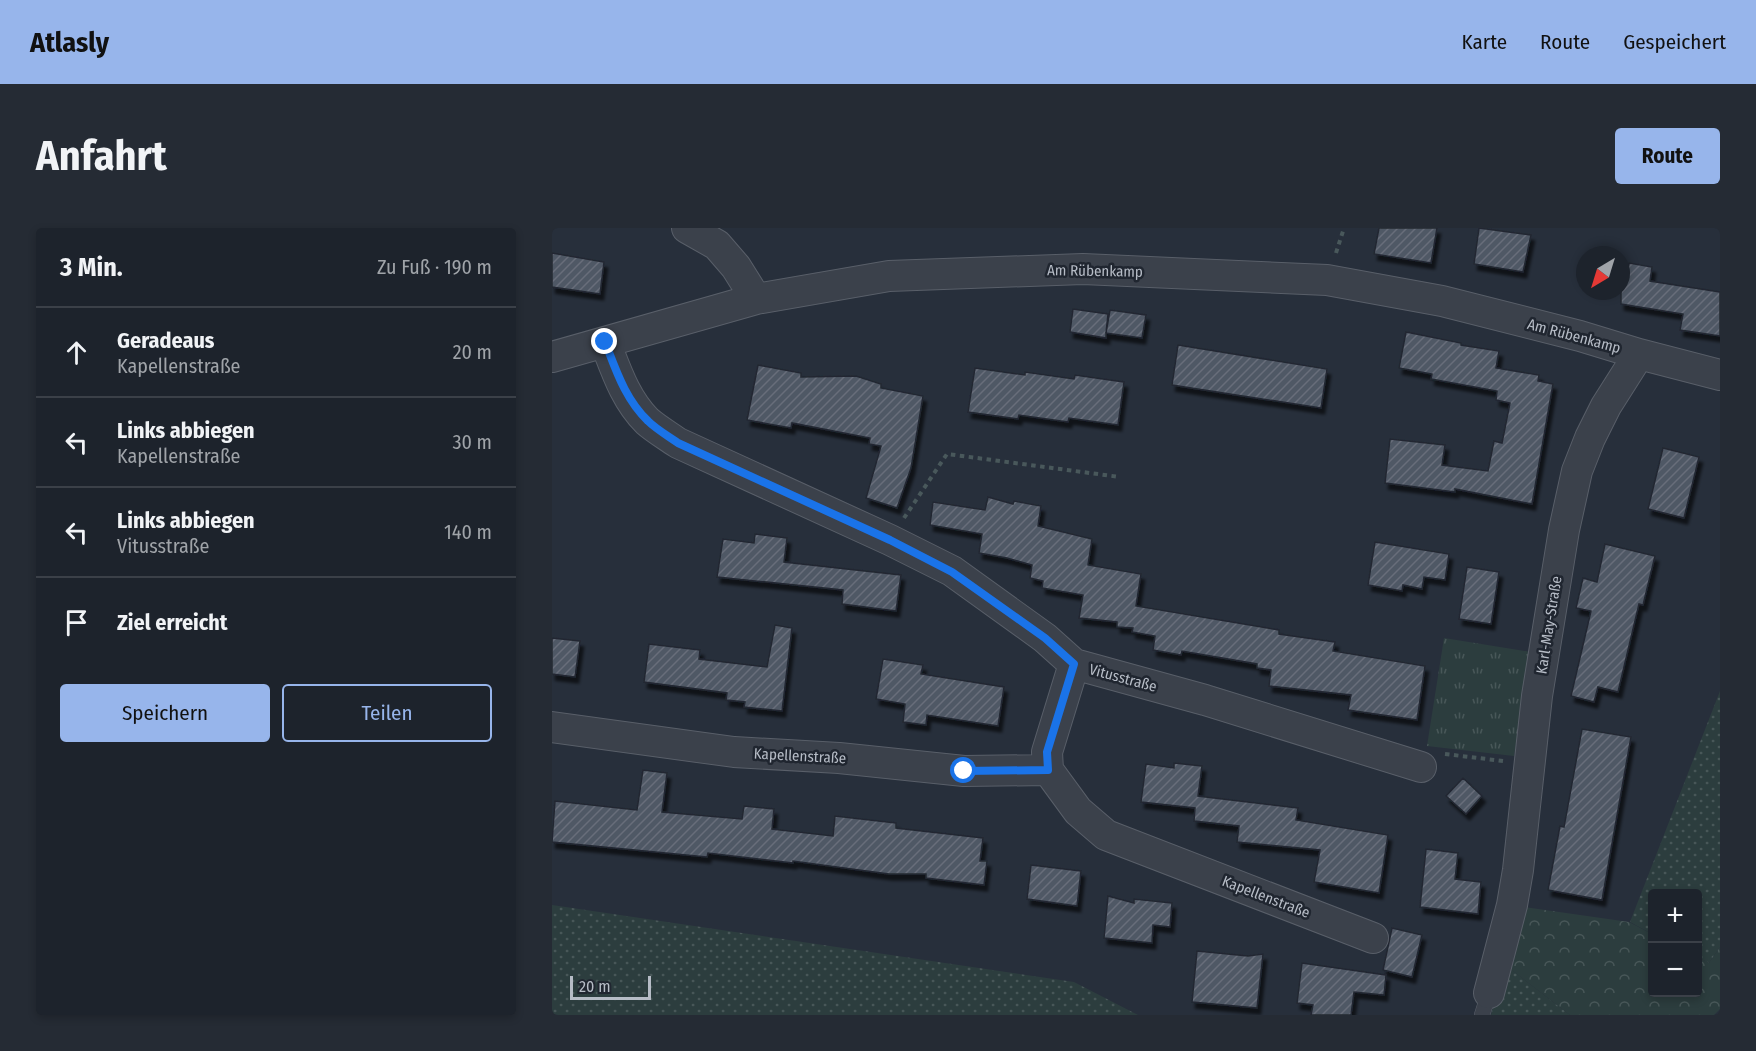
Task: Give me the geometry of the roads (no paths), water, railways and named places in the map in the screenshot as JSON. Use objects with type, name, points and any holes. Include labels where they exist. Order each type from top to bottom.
[{"type":"street","points":[[687,228],[717,245],[736,267],[756,299]]},
{"type":"street","name":"Am Rübenkamp","points":[[552,357],[756,299],[889,276],[1083,269],[1327,280],[1442,301],[1580,336],[1639,354]]},
{"type":"street","name":"Vitusstraße","points":[[605,342],[625,391],[635,406],[648,421],[678,443],[890,540],[952,572],[1035,631],[1074,664],[1205,700],[1421,767]]},
{"type":"street","points":[[1639,354],[1720,375]]},
{"type":"street","name":"Karl-May-Straße","points":[[1486,1004],[1512,905],[1537,696],[1564,530],[1577,471],[1606,406],[1639,354]]},
{"type":"street","points":[[1048,770],[1047,752],[1074,664]]},
{"type":"street","name":"Kapellenstraße","points":[[552,727],[734,753],[839,758],[964,771],[1048,770],[1078,811],[1106,835],[1373,938]]}]
